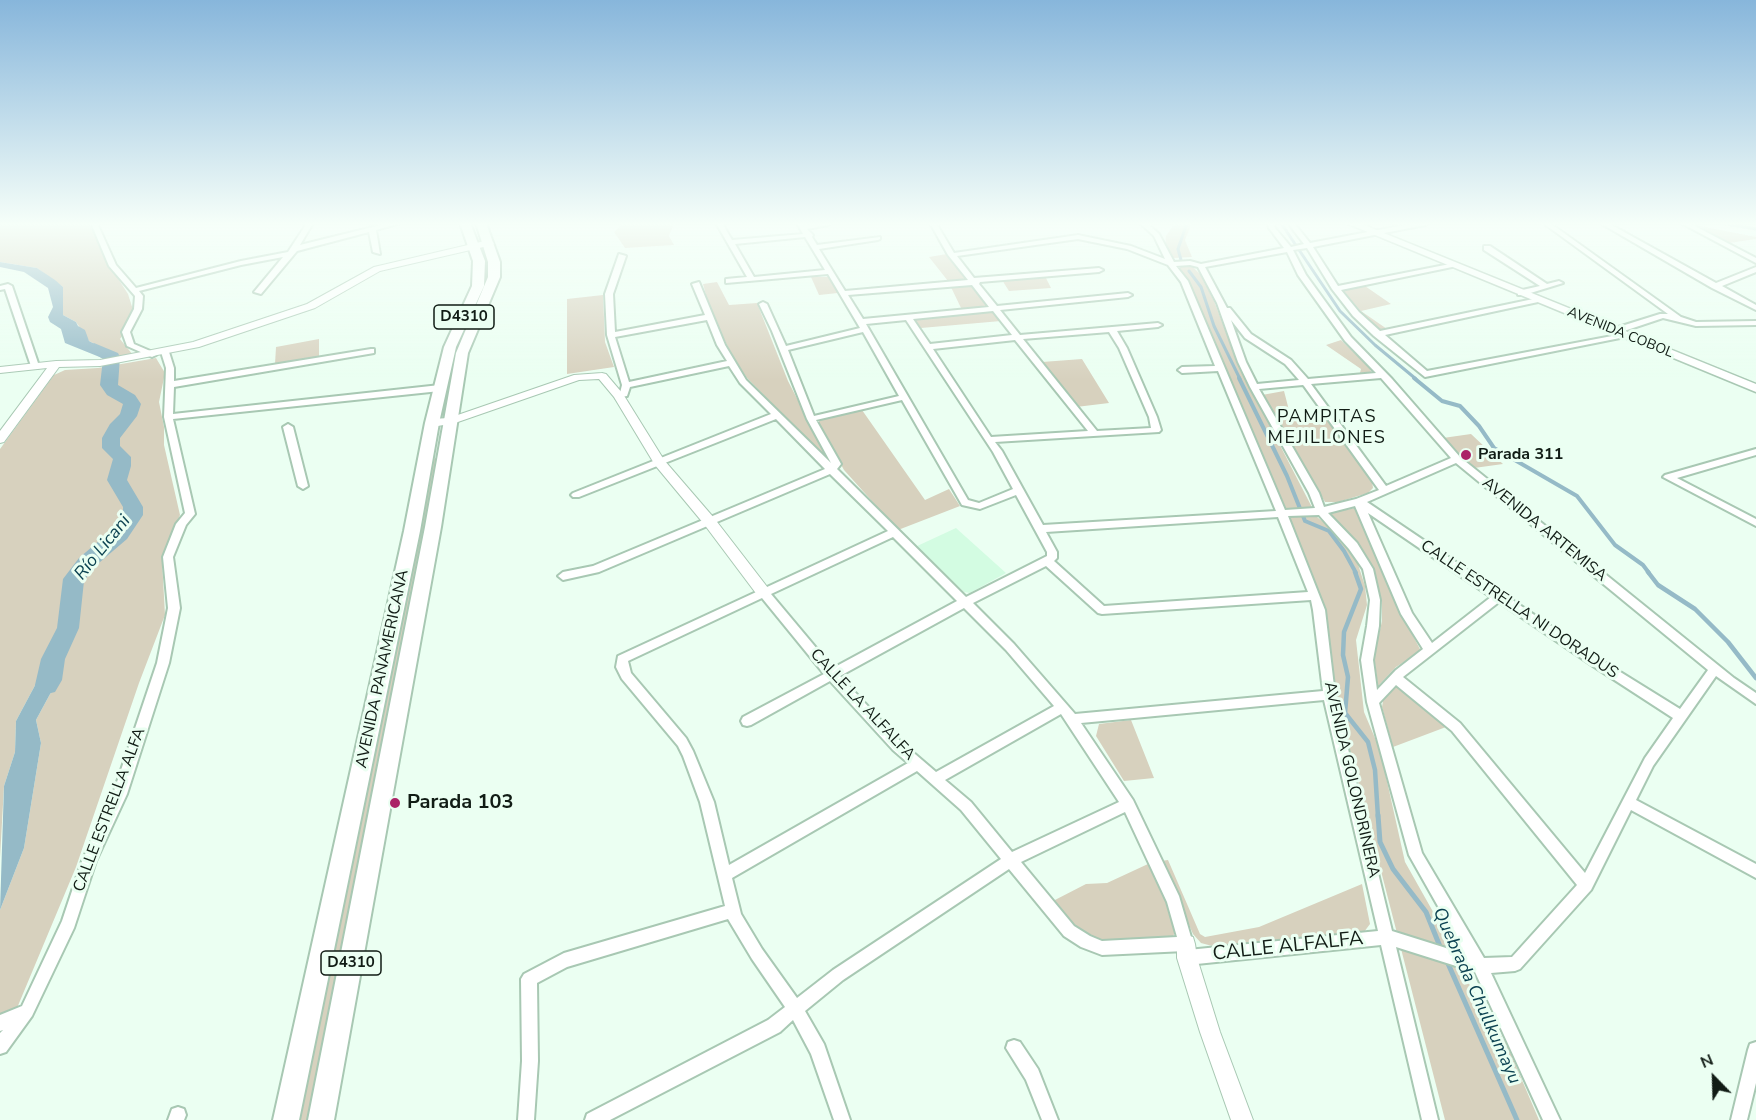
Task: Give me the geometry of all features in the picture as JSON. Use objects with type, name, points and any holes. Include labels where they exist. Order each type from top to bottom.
[{"type":"main road","name":"AVENIDA PANAMERICANA","points":[[286,1120],[412,531],[440,388],[450,347],[478,286],[480,275]]},
{"type":"main road","name":"AVENIDA PANAMERICANA","points":[[321,1120],[433,526],[462,354],[494,275]]},
{"type":"main road","name":"AVENIDA COBOL","points":[[1477,275],[1756,388]]},
{"type":"street","points":[[122,275],[136,290],[139,303],[126,332],[127,337],[131,346],[152,355]]},
{"type":"street","points":[[136,290],[193,275]]},
{"type":"street","points":[[258,292],[272,275]]},
{"type":"street","points":[[0,370],[56,364],[100,363],[152,355],[195,345],[311,306],[367,275]]},
{"type":"street","name":"CALLE LA ALFALFA","points":[[615,275],[609,294],[611,335],[623,390],[658,462],[709,521],[763,592],[832,674],[916,765],[936,779],[966,806],[1012,859],[1055,917],[1069,932],[1102,948],[1187,951]]},
{"type":"street","points":[[750,275],[752,279]]},
{"type":"street","points":[[729,281],[794,275]]},
{"type":"street","points":[[833,275],[965,503],[981,506],[1018,491]]},
{"type":"street","points":[[970,275],[1095,434]]},
{"type":"street","points":[[844,293],[1040,275]]},
{"type":"street","name":"AVENIDA GOLONDRINERA","points":[[1180,275],[1221,368],[1315,596],[1319,610],[1329,695],[1430,1120]]},
{"type":"street","points":[[1206,275],[1221,303],[1242,362],[1254,387],[1314,493],[1321,511],[1353,546],[1368,569],[1374,600],[1373,626],[1367,660],[1373,702],[1416,855],[1480,966],[1552,1120]]},
{"type":"street","name":"AVENIDA ARTEMISA","points":[[1302,275],[1348,339],[1457,459],[1715,669],[1756,699]]},
{"type":"street","name":"AVENIDA ARTEMISA","points":[[1323,275],[1356,314],[1425,374],[1620,333]]},
{"type":"street","points":[[1336,289],[1402,275]]},
{"type":"street","points":[[1529,275],[1545,286]]},
{"type":"street","points":[[1619,275],[1678,318]]},
{"type":"street","points":[[1696,275],[1756,308]]},
{"type":"street","points":[[1715,286],[1741,275]]},
{"type":"street","points":[[1521,293],[1559,283]]},
{"type":"street","points":[[696,284],[708,317],[730,363],[743,381],[1017,654],[1072,719],[1128,804],[1174,901],[1187,951],[1242,1120]]},
{"type":"street","points":[[0,288],[8,286],[35,366]]},
{"type":"street","points":[[782,349],[863,325],[908,317],[1128,295]]},
{"type":"street","points":[[1377,334],[1538,300]]},
{"type":"street","points":[[1221,303],[1248,336],[1288,362],[1307,384],[1384,490]]},
{"type":"street","points":[[563,576],[595,569],[833,469],[836,464],[810,419],[763,304]]},
{"type":"street","points":[[1620,333],[1663,316],[1696,324],[1756,323]]},
{"type":"street","points":[[611,335],[708,317]]},
{"type":"street","points":[[747,721],[965,602],[1052,558],[1052,552],[997,451],[908,317]]},
{"type":"street","points":[[1743,323],[1756,331]]},
{"type":"street","points":[[928,347],[1158,326]]},
{"type":"street","points":[[988,440],[1156,430],[1153,417],[1123,348],[1112,330]]},
{"type":"street","points":[[168,385],[371,351]]},
{"type":"street","name":"CALLE ESTRELLA ALFA","points":[[0,1046],[27,1011],[69,923],[89,861],[120,794],[163,663],[174,608],[168,557],[181,524],[190,513],[168,417],[170,368],[165,352]]},
{"type":"street","points":[[623,390],[730,363]]},
{"type":"street","points":[[0,439],[56,364]]},
{"type":"street","points":[[1182,370],[1221,368]]},
{"type":"street","name":"CALLE LA ALFALFA","points":[[451,421],[578,377],[596,375],[623,390]]},
{"type":"street","points":[[1254,387],[1307,384],[1382,375]]},
{"type":"street","points":[[168,417],[440,388]]},
{"type":"street","points":[[810,419],[904,397]]},
{"type":"street","points":[[576,495],[777,415]]},
{"type":"street","points":[[432,423],[451,421]]},
{"type":"street","points":[[288,427],[303,486]]},
{"type":"street","points":[[427,448],[446,445]]},
{"type":"street","points":[[1756,452],[1668,477],[1756,523]]},
{"type":"street","points":[[1040,529],[1321,511],[1359,502],[1457,459]]},
{"type":"street","points":[[1359,502],[1407,614],[1431,651]]},
{"type":"street","name":"CALLE ESTRELLA NI DORADUS","points":[[1359,502],[1680,716]]},
{"type":"street","points":[[842,1120],[818,1050],[795,1008],[757,954],[733,911],[706,802],[689,755],[682,742],[626,676],[621,659],[895,532]]},
{"type":"street","points":[[1048,562],[1102,610],[1315,596]]},
{"type":"street","points":[[1373,702],[1396,678],[1499,597]]},
{"type":"street","points":[[1388,937],[1480,966],[1515,964],[1586,885],[1648,762],[1715,669]]},
{"type":"street","points":[[1396,678],[1456,727],[1480,753],[1586,885]]},
{"type":"street","points":[[1072,719],[1329,695]]},
{"type":"street","points":[[936,779],[1063,707]]},
{"type":"street","points":[[723,875],[916,765]]},
{"type":"street","points":[[1628,802],[1756,871]]},
{"type":"street","points":[[593,1120],[774,1026],[838,975],[1012,859],[1128,804]]},
{"type":"street","points":[[526,1120],[530,1061],[529,979],[564,960],[733,911]]},
{"type":"street","name":"CALLE ALFALFA","points":[[1187,951],[1388,937]]},
{"type":"street","points":[[0,1023],[27,1011]]},
{"type":"street","points":[[1014,1048],[1032,1075],[1050,1120]]},
{"type":"street","points":[[1739,1120],[1756,1050]]},
{"type":"shaded area","points":[[47,275],[116,275],[128,294],[134,313],[131,323],[120,339],[133,355],[121,358],[89,341],[76,322],[63,315],[63,287]]},
{"type":"shaded area","points":[[943,275],[965,275],[991,307],[962,310]]},
{"type":"shaded area","points":[[1184,275],[1201,275],[1214,301],[1238,364],[1317,517],[1337,533],[1357,561],[1365,586],[1367,605],[1356,640],[1364,712],[1380,750],[1405,862],[1445,933],[1463,974],[1507,1045],[1539,1120],[1445,1120],[1335,692],[1325,610],[1284,504],[1194,300],[1188,279]]},
{"type":"shaded area","points":[[1045,276],[1051,288],[1009,291],[1002,280]]},
{"type":"shaded area","points":[[811,277],[829,277],[838,293],[819,295]]},
{"type":"shaded area","points":[[717,282],[729,305],[757,303],[788,381],[829,461],[747,378],[733,357],[711,313],[703,284]]},
{"type":"shaded area","points":[[1365,286],[1391,304],[1361,311],[1387,329],[1377,331],[1343,290]]},
{"type":"shaded area","points":[[603,295],[605,342],[614,367],[567,374],[567,299]]},
{"type":"shaded area","points":[[995,312],[1001,321],[921,328],[914,319]]},
{"type":"shaded area","points":[[319,339],[319,356],[275,364],[276,347]]},
{"type":"shaded area","points":[[1341,340],[1370,368],[1371,372],[1360,373],[1361,369],[1326,345]]},
{"type":"shaded area","points":[[156,358],[165,373],[159,402],[164,427],[164,445],[180,515],[162,560],[165,615],[139,683],[76,867],[17,1008],[0,1017],[0,910],[24,848],[41,743],[36,720],[56,683],[62,653],[48,661],[16,721],[15,752],[4,786],[0,858],[0,449],[54,375],[65,370],[98,368]]},
{"type":"shaded area","points":[[1082,359],[1109,403],[1076,407],[1042,362]]},
{"type":"shaded area","points":[[1284,391],[1291,418],[1324,414],[1372,481],[1373,488],[1368,493],[1338,502],[1325,502],[1262,395]]},
{"type":"shaded area","points":[[862,410],[925,500],[949,489],[960,506],[898,530],[844,470],[819,425],[822,419]]},
{"type":"shaded area","points":[[1471,434],[1503,464],[1474,468],[1443,438]]},
{"type":"shaded area","points":[[437,458],[311,1120],[300,1120],[432,459]]},
{"type":"shaded area","points":[[1356,508],[1392,596],[1421,651],[1396,667],[1378,686],[1374,656],[1382,621],[1382,602],[1374,571],[1366,556],[1329,513]]},
{"type":"shaded area","points":[[956,528],[1006,573],[970,593],[964,592],[915,547]]},
{"type":"shaded area","points":[[1397,684],[1446,727],[1393,747],[1382,707],[1384,696]]},
{"type":"shaded area","points":[[1131,720],[1154,778],[1124,781],[1096,736],[1099,724]]},
{"type":"shaded area","points":[[1168,860],[1200,934],[1205,937],[1259,927],[1362,884],[1370,924],[1364,932],[1216,947],[1201,943],[1193,934],[1161,861]]},
{"type":"shaded area","points":[[1148,864],[1164,894],[1176,931],[1172,938],[1102,943],[1081,935],[1066,921],[1053,901],[1086,884],[1107,883]]},
{"type":"water","points":[[29,275],[48,275],[63,287],[63,315],[85,330],[89,341],[121,358],[107,360],[65,343],[61,329],[50,322],[48,317],[53,307],[48,288]]},
{"type":"water","points":[[62,652],[56,683],[36,720],[41,743],[24,848],[0,910],[4,786],[15,752],[16,721],[48,661]]},
{"type":"waterway","name":"Quebrada Chullkumayu","points":[[1192,275],[1201,287],[1214,326],[1240,379]]},
{"type":"waterway","points":[[1316,275],[1340,311],[1375,345],[1416,379]]},
{"type":"waterway","name":"Río Licani","points":[[47,685],[53,659],[68,628],[74,579],[86,563],[120,534],[133,515],[133,507],[117,480],[122,466],[122,457],[111,448],[111,438],[116,428],[128,416],[132,404],[129,399],[113,391],[109,385],[112,357],[94,348]]},
{"type":"waterway","name":"Quebrada Chullkumayu","points":[[1239,378],[1287,476],[1305,521],[1329,531],[1344,551],[1356,573]]},
{"type":"waterway","points":[[1414,378],[1442,401],[1460,406],[1479,426],[1494,448],[1577,496],[1615,545],[1643,565],[1649,573]]},
{"type":"waterway","name":"Quebrada Chullkumayu","points":[[1355,572],[1361,589],[1344,632],[1343,655],[1348,677],[1345,713],[1368,742],[1375,770],[1378,817]]},
{"type":"waterway","points":[[1648,572],[1658,585],[1695,609],[1728,642],[1756,678]]},
{"type":"waterway","name":"Quebrada Chullkumayu","points":[[1378,815],[1380,842],[1393,869],[1426,912],[1441,949]]},
{"type":"waterway","name":"Quebrada Chullkumayu","points":[[1446,959],[1517,1120]]},
{"type":"place","name":"Parada 311","points":[[1466,455]]},
{"type":"place","name":"Parada 103","points":[[395,803]]},
{"type":"district","name":"PAMPITAS MEJILLONES","points":[[1327,428]]}]
